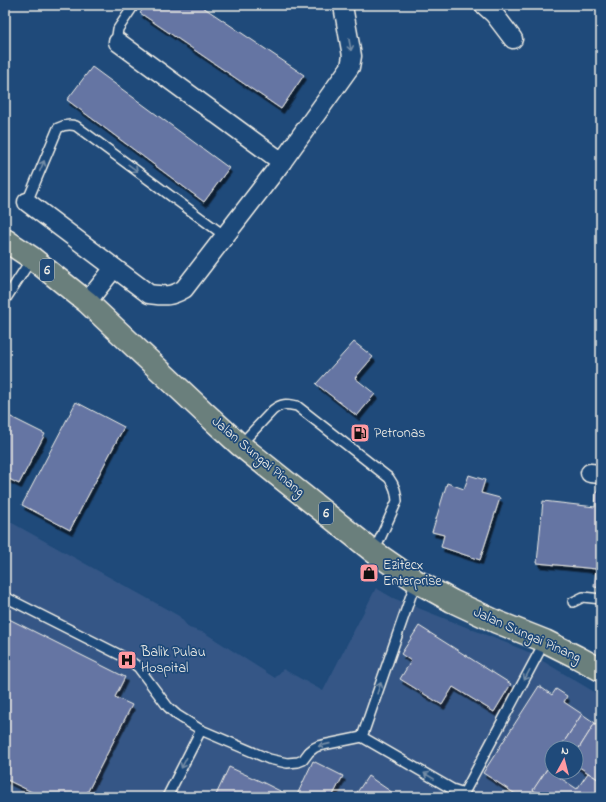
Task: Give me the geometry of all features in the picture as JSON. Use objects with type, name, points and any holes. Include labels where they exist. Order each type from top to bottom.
[{"type":"main road","name":"Jalan Sungai Pinang","points":[[5,240],[32,258],[87,302],[240,445],[374,552],[416,581],[452,601],[497,622],[545,641],[601,670]]},
{"type":"street","points":[[27,202],[149,294],[165,296],[175,294],[184,289],[282,162],[350,67],[352,56],[342,5]]},
{"type":"street","points":[[484,5],[494,14],[513,39]]},
{"type":"street","points":[[118,42],[282,162]]},
{"type":"street","points":[[87,302],[114,268]]},
{"type":"lane","points":[[118,42],[118,29],[134,5]]},
{"type":"lane","points":[[27,202],[58,128],[69,124],[76,126],[225,236]]},
{"type":"lane","points":[[5,300],[32,258]]},
{"type":"lane","points":[[240,445],[278,406],[286,404],[297,406],[389,478],[394,485],[397,501],[374,552]]},
{"type":"lane","points":[[362,737],[416,581]]},
{"type":"lane","points":[[573,602],[583,597],[601,599]]},
{"type":"lane","points":[[5,598],[124,657],[138,667],[168,707],[176,715],[201,730],[269,759],[287,763],[298,762],[303,760],[309,752],[318,746],[362,737],[452,789],[469,795],[545,641]]},
{"type":"lane","points":[[166,797],[201,730]]},
{"type":"shaded area","name":"Balik Pulau Hospital","points":[[5,519],[179,616],[189,628],[205,633],[275,678],[283,669],[323,691],[376,588],[393,598],[526,651],[601,696],[601,797],[5,797]]},
{"type":"building","points":[[146,5],[200,5],[304,75],[281,109],[140,13]]},
{"type":"building","points":[[92,67],[229,168],[204,202],[67,100]]},
{"type":"building","points":[[354,342],[373,357],[355,378],[375,394],[357,416],[316,384]]},
{"type":"building","points":[[76,402],[124,427],[70,530],[22,505]]},
{"type":"building","points":[[5,414],[45,434],[19,484],[5,477]]},
{"type":"building","points":[[469,475],[485,480],[481,493],[500,498],[480,560],[441,547],[444,535],[432,532],[447,483],[464,489]]},
{"type":"building","points":[[596,492],[601,493],[601,588],[594,587],[596,569],[537,563],[543,501],[595,507]]},
{"type":"building","points":[[5,617],[125,677],[115,697],[132,705],[85,797],[42,797],[5,779]]},
{"type":"building","points":[[419,626],[511,684],[494,712],[453,687],[442,705],[400,679],[411,661],[401,654]]},
{"type":"building","points":[[539,686],[552,695],[556,689],[567,696],[564,702],[582,714],[565,740],[544,740],[544,774],[529,797],[520,797],[483,773]]},
{"type":"building","points":[[582,714],[595,723],[584,740],[565,740]]},
{"type":"building","points":[[595,723],[601,727],[601,781],[584,770],[584,740]]},
{"type":"building","points":[[313,761],[343,776],[332,797],[296,797]]},
{"type":"building","points":[[229,767],[264,783],[292,797],[215,797]]},
{"type":"building","points":[[588,773],[601,781],[601,797],[545,797],[533,790],[544,774],[544,780],[564,780],[577,789]]},
{"type":"building","points":[[368,776],[399,797],[354,797]]},
{"type":"place","name":"Petronas","points":[[360,433]]},
{"type":"place","name":"Ezitecx Enterprise","points":[[369,573]]},
{"type":"place","name":"Balik Pulau Hospital","points":[[127,660]]}]
